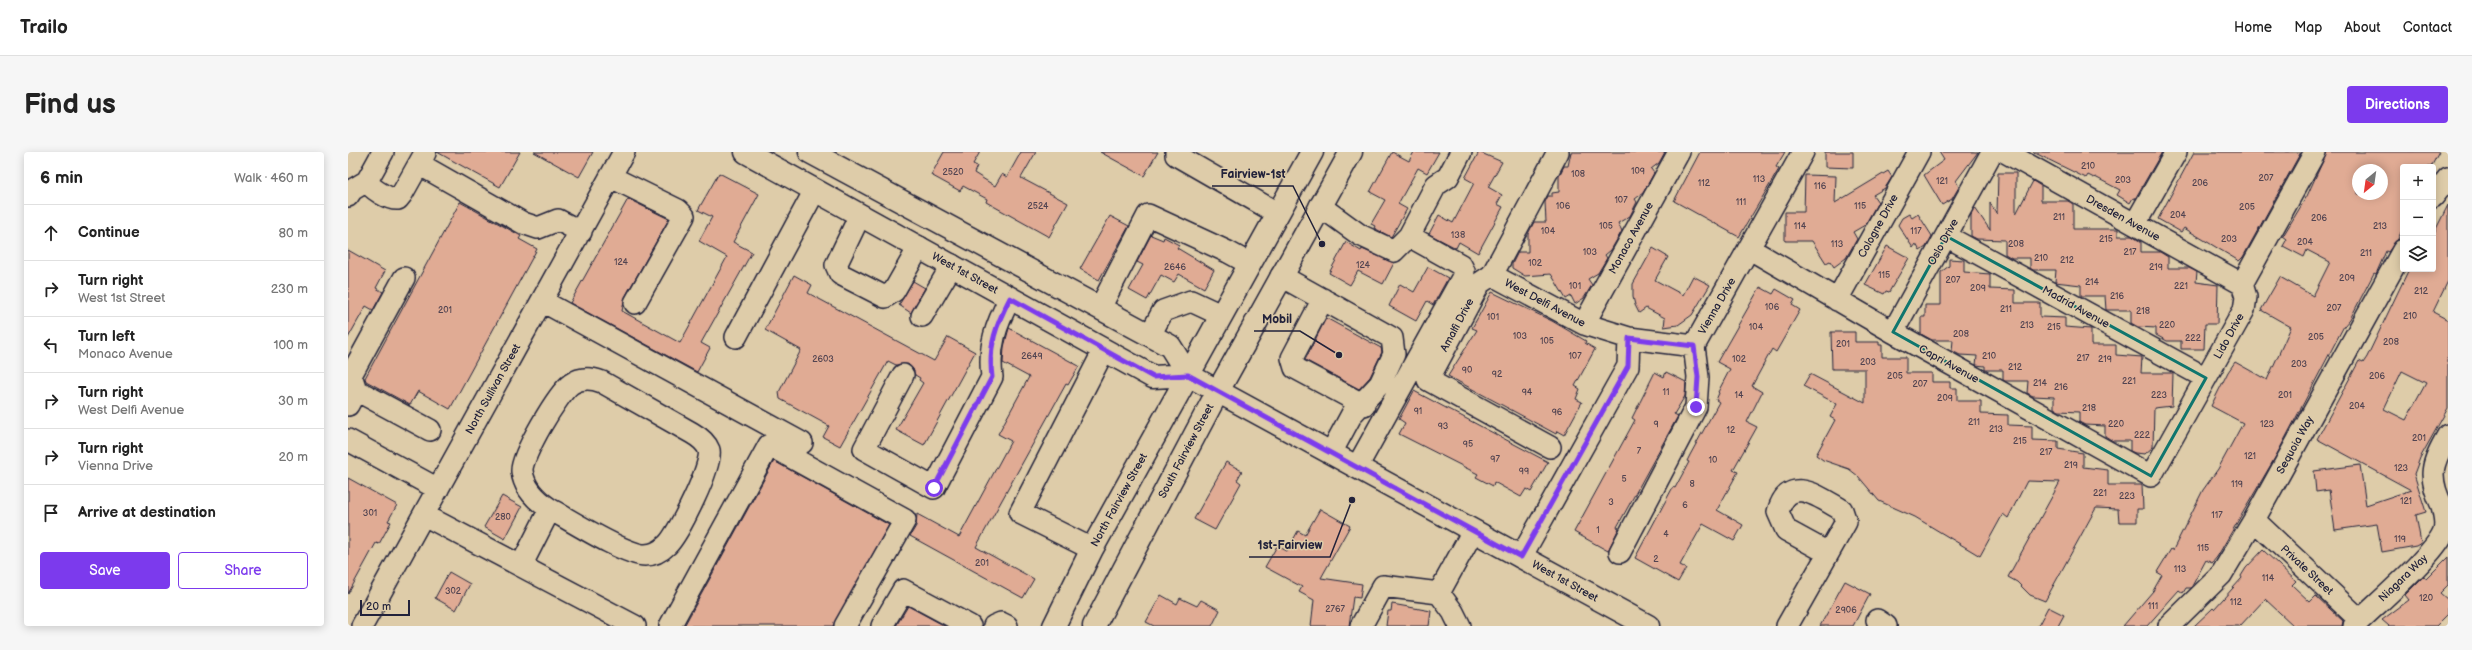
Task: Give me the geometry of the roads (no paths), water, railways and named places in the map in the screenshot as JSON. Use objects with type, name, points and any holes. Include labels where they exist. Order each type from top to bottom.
[{"type":"main road","name":"West 1st Street","points":[[746,152],[1153,377],[1188,375]]},
{"type":"main road","name":"West 1st Street","points":[[810,152],[1170,346],[1188,375],[1648,626]]},
{"type":"main road","points":[[1188,375],[1312,152]]},
{"type":"main road","name":"South Fairview Street","points":[[1094,626],[1218,392],[1351,152]]},
{"type":"main road","name":"North Fairview Street","points":[[1054,626],[1092,549],[1188,375]]},
{"type":"street","points":[[348,196],[352,190],[366,181],[383,152]]},
{"type":"street","name":"North Sullivan Street","points":[[362,626],[624,152]]},
{"type":"street","points":[[1176,152],[1176,155],[1277,213]]},
{"type":"street","points":[[1320,206],[1360,235],[1388,251],[1394,251],[1409,236],[1436,185],[1448,177],[1461,152]]},
{"type":"street","name":"Amalfi Drive","points":[[1550,448],[1428,380],[1480,283],[1492,275],[1558,152]]},
{"type":"street","name":"Monaco Avenue","points":[[1584,324],[1679,152]]},
{"type":"street","name":"Vienna Drive","points":[[1620,552],[1696,407],[1698,377],[1694,346],[1750,249],[1803,152]]},
{"type":"street","name":"Cologne Drive","points":[[1837,300],[1919,152]]},
{"type":"street","name":"Oslo Drive","points":[[1893,332],[1992,152]]},
{"type":"street","name":"Dresden Avenue","points":[[2005,152],[2242,284]]},
{"type":"street","points":[[2135,224],[2176,152]]},
{"type":"street","points":[[2242,284],[2315,152]]},
{"type":"street","points":[[366,181],[369,186],[393,200],[398,199],[422,158],[523,223],[538,228],[558,220],[581,232]]},
{"type":"street","points":[[610,177],[678,210],[684,216],[635,303]]},
{"type":"street","points":[[2436,193],[2448,178]]},
{"type":"street","points":[[736,337],[815,190]]},
{"type":"street","points":[[860,215],[836,265],[837,270],[843,276],[885,297],[894,291],[919,247]]},
{"type":"street","points":[[1100,308],[1148,215],[1228,252],[1250,264]]},
{"type":"street","points":[[1356,467],[1462,278],[1464,271],[1461,265],[1409,236]]},
{"type":"street","name":"Madrid Avenue","points":[[1946,236],[2206,378]]},
{"type":"street","name":"Capri Avenue","points":[[1750,249],[1893,332],[2151,476]]},
{"type":"street","name":"Sequoia Way","points":[[2169,626],[2221,575],[2254,520],[2400,255]]},
{"type":"street","points":[[922,316],[952,266]]},
{"type":"street","name":"West Delfi Avenue","points":[[1492,275],[1584,324],[1629,338],[1694,346]]},
{"type":"street","points":[[1281,276],[1392,338],[1394,354],[1380,384],[1364,405],[1352,414],[1331,453]]},
{"type":"street","points":[[404,278],[351,375],[352,397],[430,430]]},
{"type":"street","name":"Lido Drive","points":[[2151,476],[2244,310],[2246,297],[2242,284]]},
{"type":"street","points":[[903,375],[864,449],[934,488],[992,377],[989,358],[996,323],[1010,298]]},
{"type":"street","points":[[1323,299],[1292,358],[1292,364],[1295,368],[1364,405]]},
{"type":"street","points":[[542,301],[802,443]]},
{"type":"street","points":[[1150,335],[1163,311],[1191,301],[1221,315]]},
{"type":"street","points":[[1521,557],[1628,366],[1629,338]]},
{"type":"street","points":[[1092,549],[1020,513],[1104,350]]},
{"type":"street","points":[[592,378],[602,382],[692,433],[704,441],[710,450],[710,459],[703,479],[668,545],[658,553],[645,555],[628,551],[550,509],[532,495],[526,484],[522,470],[525,456],[561,393],[571,384],[581,379],[592,378]]},
{"type":"street","name":"Niagara Way","points":[[2357,623],[2430,551],[2443,533],[2445,507],[2436,493],[2431,474],[2438,453],[2448,435]]},
{"type":"street","points":[[348,440],[438,488]]},
{"type":"street","points":[[670,626],[769,445],[905,520],[845,626]]},
{"type":"street","points":[[521,566],[550,509]]},
{"type":"street","points":[[424,515],[635,626]]},
{"type":"street","name":"Private Street","points":[[2254,520],[2357,623]]},
{"type":"street","points":[[1439,593],[1473,531]]},
{"type":"street","points":[[1787,626],[1828,554]]},
{"type":"street","points":[[1361,626],[1383,586],[1439,593],[1453,612],[1460,626]]},
{"type":"street","points":[[882,626],[903,590],[970,626]]},
{"type":"street","points":[[994,626],[1002,623],[1007,626]]},
{"type":"place","name":"Fairview-1st","points":[[1322,244]]},
{"type":"place","name":"Mobil","points":[[1339,355]]},
{"type":"place","name":"1st-Fairview","points":[[1352,500]]}]
